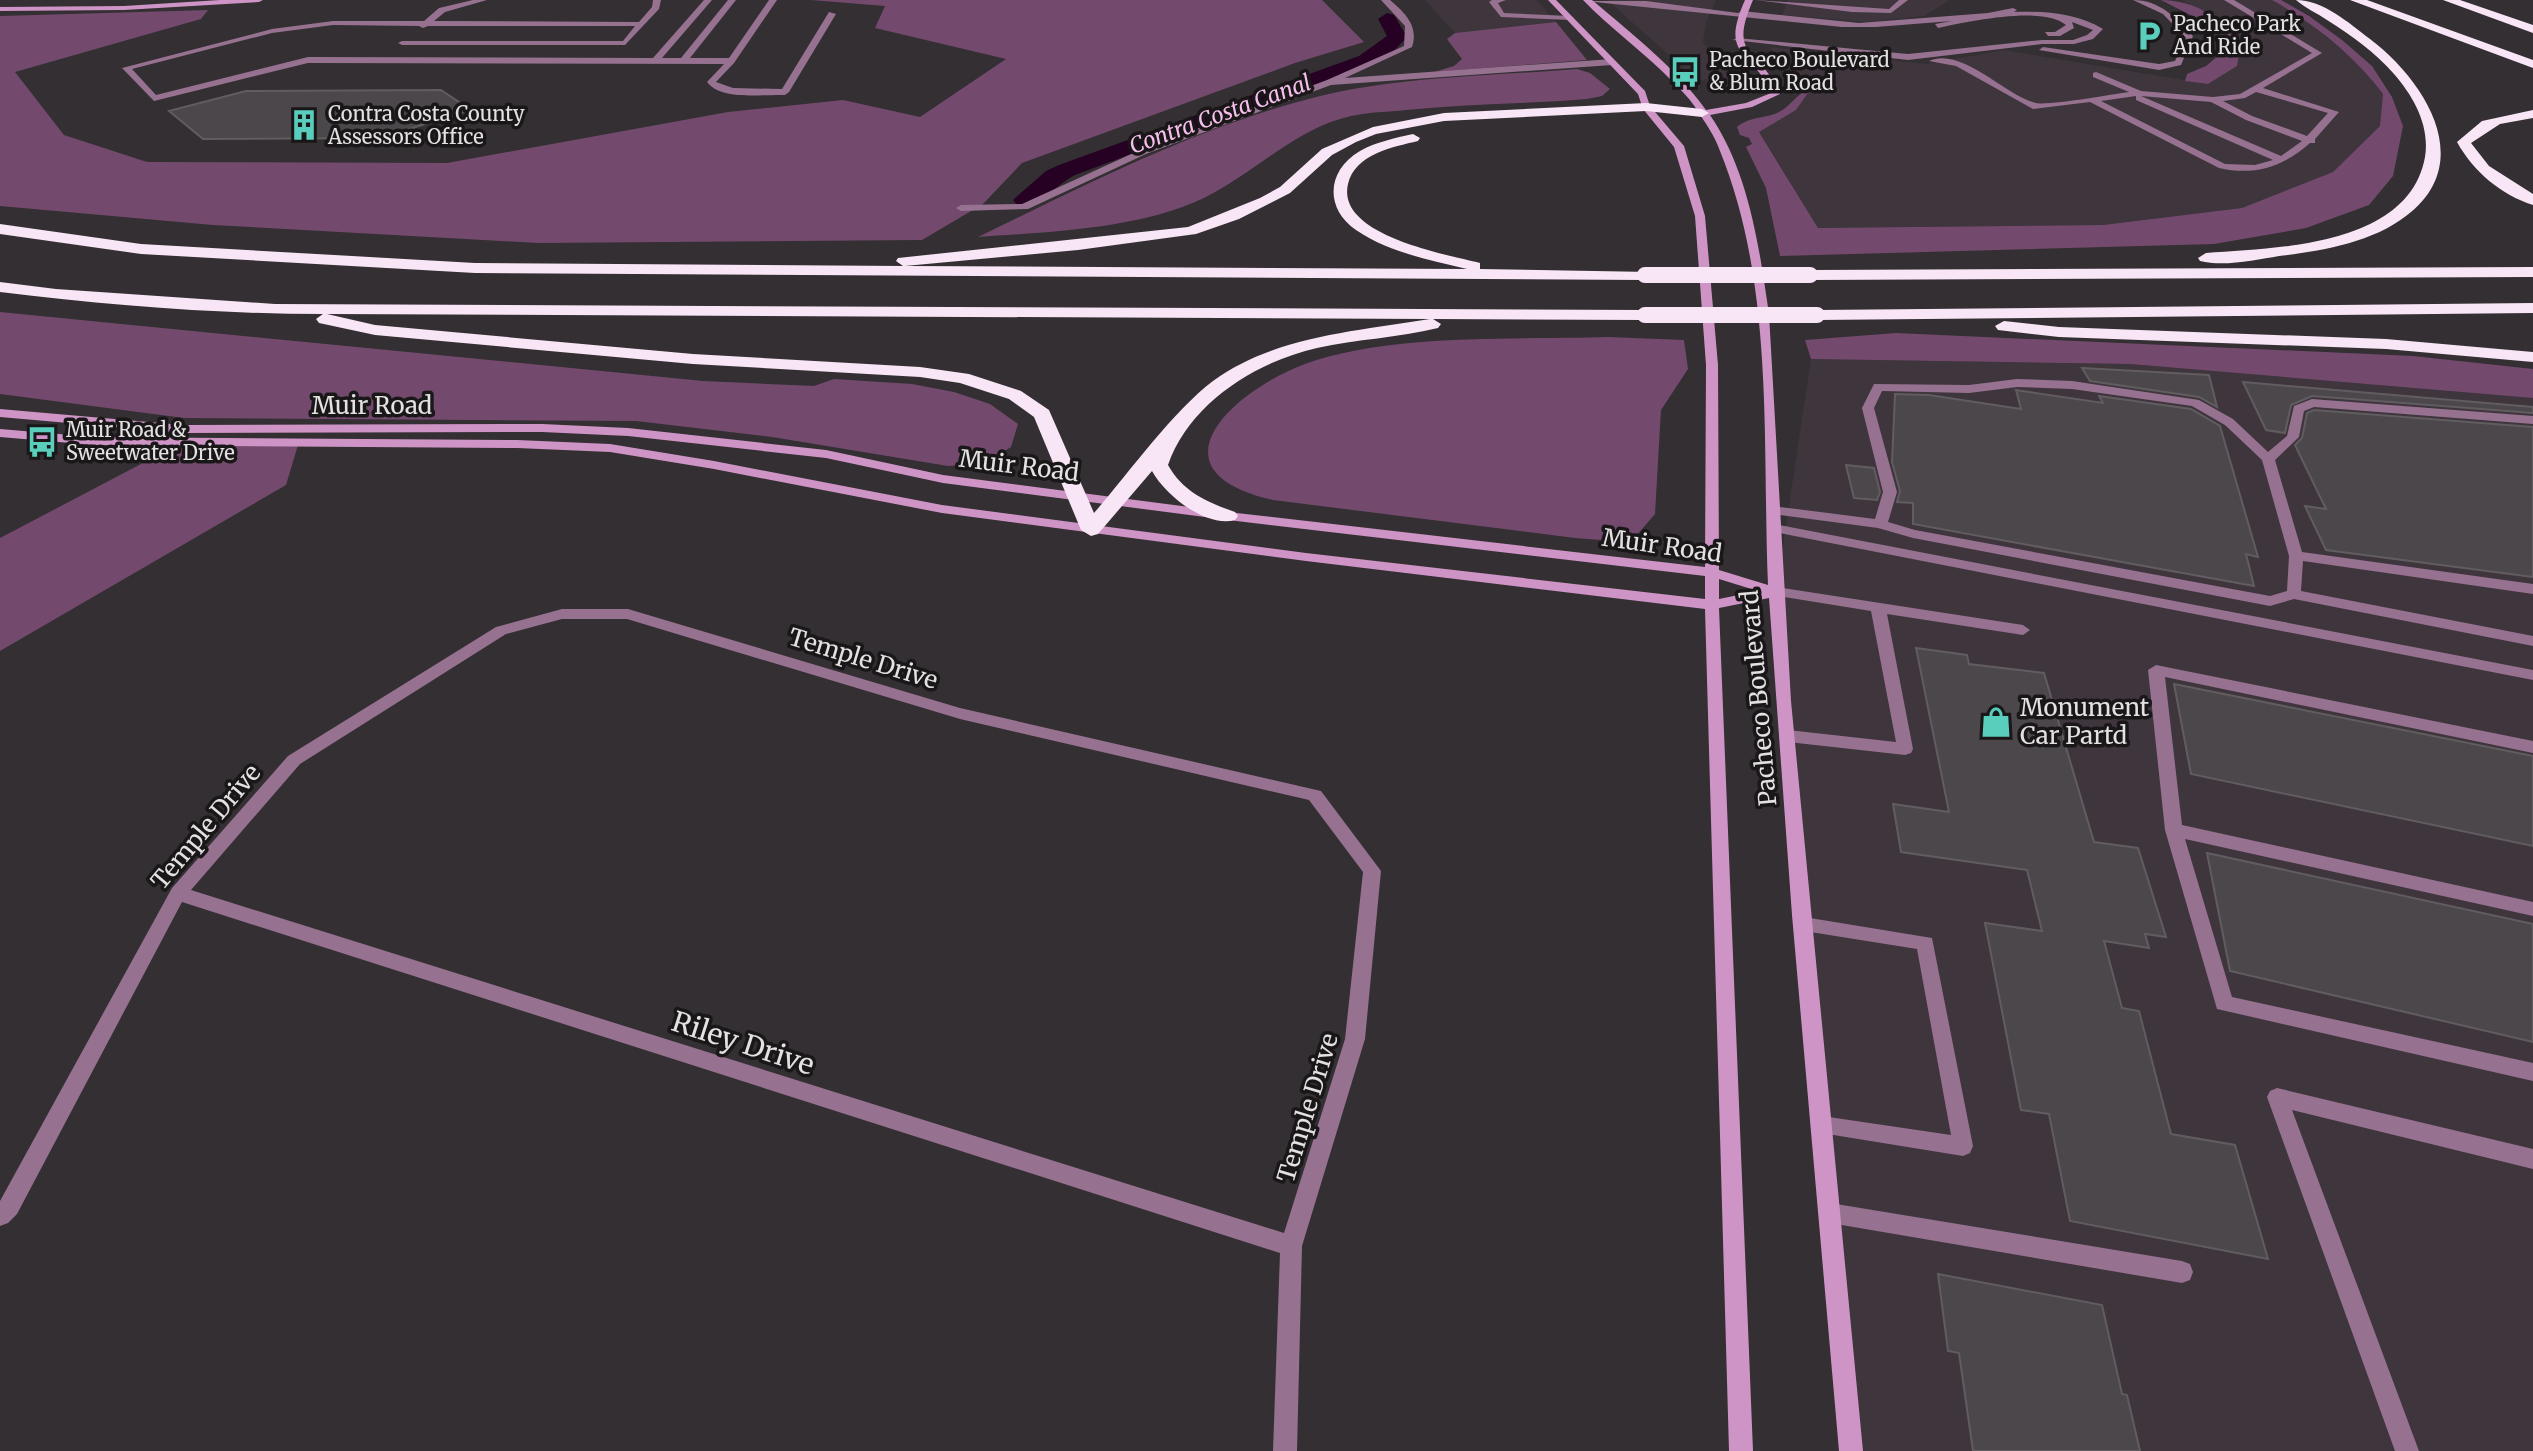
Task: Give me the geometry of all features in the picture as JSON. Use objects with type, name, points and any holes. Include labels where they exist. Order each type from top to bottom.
[{"type":"highway","points":[[2100,273],[2194,259],[2259,255],[2341,240],[2387,222],[2421,195],[2435,159],[2432,130],[2413,88],[2394,65],[2368,42],[2302,0]]},
{"type":"highway","points":[[2356,0],[2533,64]]},
{"type":"highway","points":[[2449,0],[2533,29]]},
{"type":"highway","points":[[815,273],[940,256],[1078,245],[1190,231],[1234,216],[1265,201],[1285,190],[1327,152],[1373,131],[1444,117],[1646,107],[1702,113]]},
{"type":"highway","points":[[1538,128],[1659,121],[1702,113]]},
{"type":"highway","points":[[2533,114],[2503,118],[2477,127],[2464,142],[2473,162],[2498,182],[2533,200]]},
{"type":"highway","points":[[1448,133],[1383,145],[1356,159],[1340,177],[1339,198],[1343,209],[1364,229],[1397,246],[1511,275]]},
{"type":"highway","points":[[0,229],[141,249],[475,268],[815,273],[1511,275],[2533,272]]},
{"type":"highway","points":[[0,287],[56,294],[275,309],[1817,315],[2533,308]]},
{"type":"highway","points":[[275,309],[375,330],[693,359],[920,372],[963,378],[1015,395],[1042,414],[1091,530],[1167,441],[1221,384],[1272,357],[1312,344],[1481,314]]},
{"type":"highway","points":[[1903,314],[2059,332],[2386,344],[2533,357]]},
{"type":"highway","points":[[1167,441],[1158,465],[1166,482],[1187,502],[1228,516]]},
{"type":"main road","points":[[0,9],[124,8],[259,0]]},
{"type":"main road","name":"Pacheco Boulevard","points":[[1552,0],[1642,93],[1646,107],[1679,146],[1700,216],[1712,365],[1711,572],[1741,1451]]},
{"type":"main road","points":[[1702,113],[1748,106],[1776,94],[1772,80],[1739,24],[1749,0]]},
{"type":"main road","name":"Pacheco Boulevard","points":[[1588,1],[1681,86],[1702,113],[1723,146],[1748,219],[1768,343],[1776,592],[1851,1451]]},
{"type":"main road","name":"Muir Road","points":[[0,413],[183,429],[542,428],[628,432],[826,454],[943,479],[1228,516],[1711,572],[1776,592]]},
{"type":"main road","name":"Muir Road","points":[[0,433],[123,442],[517,444],[610,448],[942,509],[1091,530],[1712,605],[1776,592]]},
{"type":"street","points":[[382,60],[442,10],[483,0]]},
{"type":"street","points":[[402,43],[625,43],[656,7],[657,0]]},
{"type":"street","points":[[656,60],[708,0]]},
{"type":"street","points":[[684,60],[732,0]]},
{"type":"street","points":[[773,0],[731,61],[711,82],[715,87],[733,91],[785,92],[832,14]]},
{"type":"street","points":[[961,208],[1024,207],[1143,152],[1330,82],[1408,47],[1412,38],[1410,26],[1385,0]]},
{"type":"street","points":[[1502,0],[1493,2],[1501,15],[1570,18]]},
{"type":"street","points":[[1588,1],[1618,0],[1680,6],[1739,24],[1958,64],[2036,107],[2135,94],[2213,100],[2242,96],[2318,53],[2228,0]]},
{"type":"street","points":[[1759,0],[1891,11],[1904,0]]},
{"type":"street","points":[[2014,45],[2159,67],[2178,63],[2190,38],[2166,12],[2137,0]]},
{"type":"street","points":[[1739,24],[1877,25],[1933,18],[1989,3],[2031,4],[2073,12],[2089,19],[2099,29],[2090,37],[2074,42],[2014,45],[1908,57]]},
{"type":"street","points":[[2003,10],[2024,10],[2057,17],[2071,26],[2057,34],[2000,37],[1894,50],[1739,24],[1863,34],[1921,30],[1979,19],[2003,10]]},
{"type":"street","points":[[642,24],[305,25],[126,68],[154,98],[308,60],[731,61]]},
{"type":"street","points":[[1330,82],[1612,62]]},
{"type":"street","points":[[2096,75],[2280,159]]},
{"type":"street","points":[[2092,100],[2222,166],[2253,171],[2312,141],[2334,112],[2257,89]]},
{"type":"street","points":[[2213,100],[2249,118],[2312,141]]},
{"type":"street","points":[[1880,524],[1890,492],[1868,408],[1878,387],[1969,389],[2017,383],[2072,385],[2195,403],[2229,422],[2268,459],[2296,556],[2294,594]]},
{"type":"street","points":[[2268,459],[2293,437],[2298,409],[2312,403],[2533,420]]},
{"type":"street","points":[[1773,510],[1880,524],[1913,534],[2270,601],[2294,594],[2533,641]]},
{"type":"street","points":[[1774,528],[2533,675]]},
{"type":"street","points":[[2296,556],[2533,589]]},
{"type":"street","points":[[1776,592],[2023,630]]},
{"type":"street","points":[[1788,736],[1905,749],[1878,607]]},
{"type":"street","name":"Temple Drive","points":[[0,1216],[9,1207],[178,893],[294,760],[501,630],[562,614],[628,614],[960,713],[1315,795],[1372,871],[1355,1039],[1291,1246],[1285,1451]]},
{"type":"street","points":[[2533,747],[2156,670],[2174,830],[2224,1003],[2533,1072]]},
{"type":"street","points":[[2174,830],[2533,909]]},
{"type":"street","name":"Riley Drive","points":[[178,893],[1291,1246]]},
{"type":"street","points":[[1804,924],[1925,943],[1963,1146],[1822,1125]]},
{"type":"street","points":[[2407,1451],[2277,1097],[2533,1159]]},
{"type":"street","points":[[1830,1213],[2182,1272]]},
{"type":"shaded area","points":[[811,0],[1322,0],[1364,42],[1295,63],[1022,163],[983,204],[922,240],[539,243],[213,225],[0,206],[0,16],[208,10],[201,19],[15,72],[64,135],[147,162],[447,163],[728,112],[843,100],[920,117],[1006,59],[875,28],[885,6]]},
{"type":"shaded area","points":[[1425,0],[1537,0],[1556,22],[1455,33]]},
{"type":"shaded area","points":[[1607,0],[1716,0],[1706,23],[1703,42],[1733,78],[1697,80]]},
{"type":"shaded area","points":[[1788,0],[1949,0],[1925,16],[1867,22],[1782,15]]},
{"type":"shaded area","points":[[2161,0],[2186,3],[2217,20],[2240,49],[2237,66],[2208,84],[2185,81],[2187,74],[2206,66],[2219,55],[2218,38],[2200,20]]},
{"type":"shaded area","points":[[2182,0],[2272,0],[2297,14],[2361,64],[2383,94],[2380,126],[2333,172],[2242,208],[2103,225],[1818,228],[1759,131],[1796,110],[1809,90],[1769,47],[1927,64],[2004,50],[2208,84],[2237,66],[2208,14]]},
{"type":"shaded area","points":[[2272,0],[2281,0],[2309,16],[2342,40],[2372,66],[2392,97],[2403,126],[2393,176],[2369,205],[2306,228],[2214,244],[1780,256],[1766,188],[1746,147],[1752,144],[1749,138],[1740,135],[1737,127],[1779,112],[1810,90],[1796,110],[1759,132],[1818,228],[2103,225],[2242,208],[2333,172],[2380,126],[2383,94],[2333,41]]},
{"type":"shaded area","points":[[1556,22],[1587,60],[1434,72],[1454,66],[1462,59],[1447,39],[1455,33]]},
{"type":"shaded area","points":[[1577,69],[1590,73],[1610,89],[1602,96],[1587,99],[1351,116],[1312,130],[1223,188],[1179,208],[1123,223],[978,237],[1101,177],[1272,109],[1380,85]]},
{"type":"shaded area","points":[[0,312],[703,381],[814,386],[834,379],[912,384],[954,392],[990,404],[1018,424],[1011,447],[986,463],[948,466],[772,437],[636,421],[184,418],[0,394]]},
{"type":"shaded area","points":[[1896,333],[2413,356],[2533,369],[2533,398],[2130,364],[1811,359],[1805,340]]},
{"type":"shaded area","points":[[1608,337],[1684,340],[1688,369],[1661,410],[1655,514],[1636,536],[1614,541],[1575,538],[1273,500],[1235,487],[1214,470],[1208,451],[1214,431],[1229,411],[1251,393],[1277,376],[1338,354],[1375,347],[1454,340]]},
{"type":"shaded area","points":[[1811,359],[2130,364],[2533,398],[2533,1451],[1850,1451],[1776,592]]},
{"type":"shaded area","points":[[181,443],[298,445],[286,485],[0,651],[0,538]]},
{"type":"building","name":"Contra Costa County Assessors Office","points":[[441,90],[471,110],[380,138],[203,139],[169,111],[246,91]]},
{"type":"building","points":[[2082,368],[2209,375],[2217,407],[2199,397],[2090,381]]},
{"type":"building","points":[[2243,382],[2533,407],[2533,413],[2312,396],[2291,405],[2285,433],[2266,430]]},
{"type":"building","points":[[2016,390],[2103,403],[2099,396],[2191,409],[2220,426],[2258,557],[2246,554],[2254,586],[1913,524],[1913,503],[1897,502],[1900,491],[1892,462],[1895,394],[1929,395],[2021,409]]},
{"type":"building","points":[[2314,410],[2533,427],[2533,577],[2326,550],[2305,506],[2326,509],[2295,445],[2302,438],[2307,413]]},
{"type":"building","points":[[1846,465],[1874,468],[1880,492],[1877,500],[1854,498]]},
{"type":"building","points":[[1916,648],[1967,655],[1969,664],[2044,673],[2094,842],[2138,848],[2166,937],[2145,934],[2149,948],[2104,941],[2122,1008],[2139,1011],[2171,1134],[2235,1145],[2268,1259],[2070,1221],[2049,1114],[2021,1110],[1985,923],[2042,931],[2027,870],[1901,852],[1893,804],[1949,812]]},
{"type":"building","points":[[2174,684],[2533,756],[2533,846],[2191,774]]},
{"type":"building","points":[[2207,853],[2533,924],[2533,1042],[2230,971]]},
{"type":"building","points":[[1938,1274],[2102,1305],[2122,1394],[2127,1395],[2140,1451],[1973,1451],[1959,1353],[1948,1351]]},
{"type":"waterway","name":"Contra Costa Canal","points":[[1025,200],[1054,176],[1067,170],[1366,60],[1385,49],[1397,37],[1387,19]]},
{"type":"place","name":"Pacheco Park And Ride","points":[[2149,36]]},
{"type":"place","name":"Pacheco Boulevard & Blum Road","points":[[1685,72]]},
{"type":"place","name":"Contra Costa County Assessors Office","points":[[304,125]]},
{"type":"place","name":"Muir Road & Sweetwater Drive","points":[[42,442]]},
{"type":"place","name":"Monument Car Partd","points":[[1996,722]]}]
